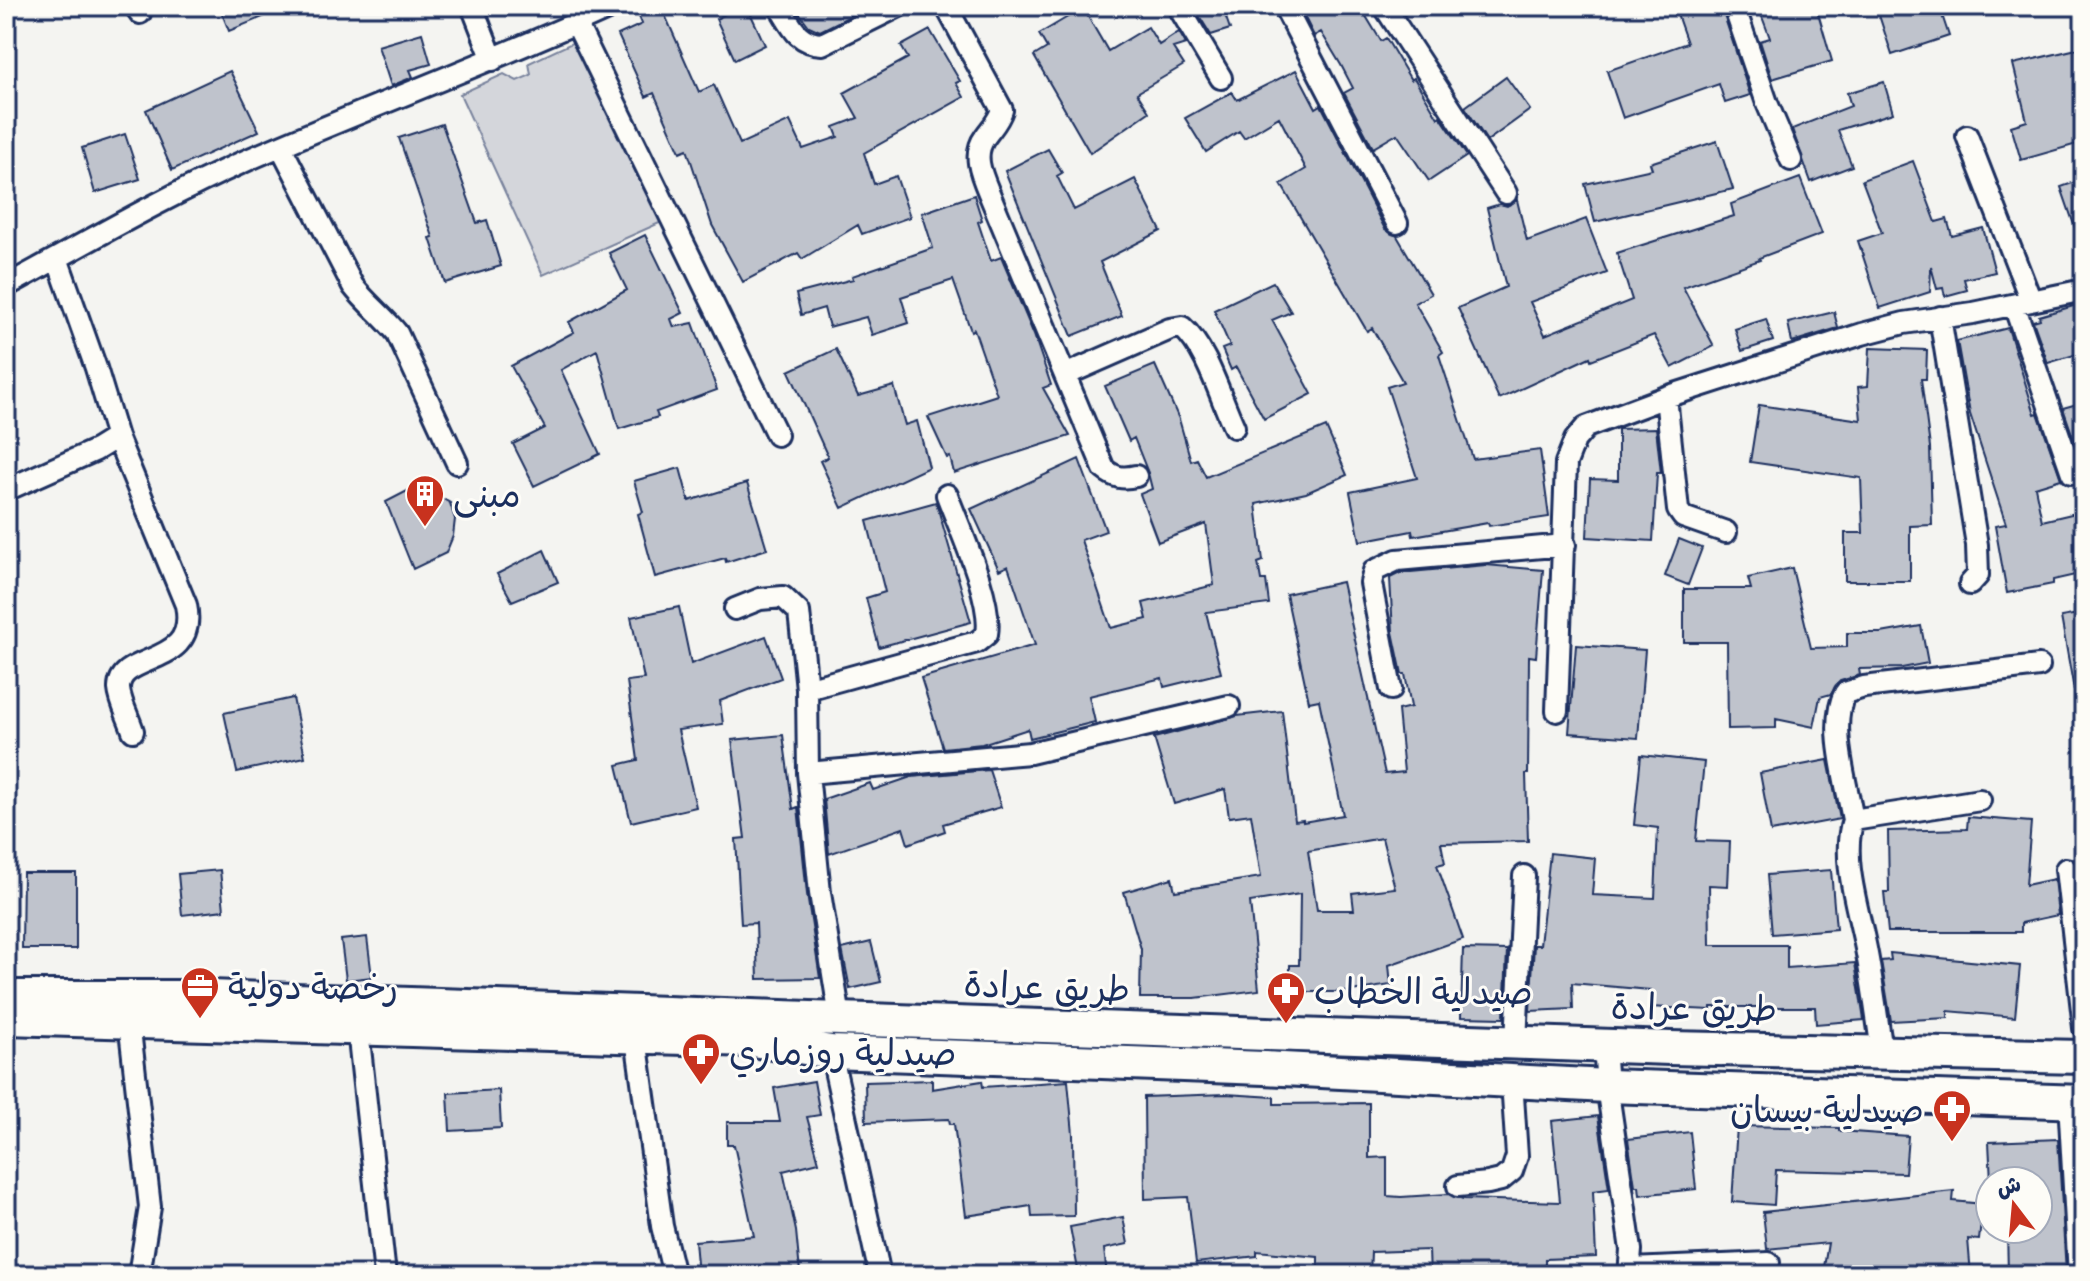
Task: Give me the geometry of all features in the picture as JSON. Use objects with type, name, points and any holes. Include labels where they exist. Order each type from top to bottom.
[{"type":"main road","name":"طريق عرادة","points":[[6,997],[225,997],[1670,1048],[2084,1057]]},
{"type":"main road","points":[[6,1018],[752,1040],[831,1052],[1264,1068],[1607,1086],[2076,1102]]},
{"type":"main road","points":[[1670,1048],[1671,1088]]},
{"type":"street","points":[[472,6],[493,60]]},
{"type":"street","points":[[6,286],[211,177],[493,60],[614,6]]},
{"type":"street","points":[[779,6],[797,37],[809,44],[822,44],[899,6]]},
{"type":"street","points":[[946,6],[1002,110],[978,152],[980,171],[1104,469],[1125,479],[1136,476]]},
{"type":"street","points":[[1178,6],[1221,78]]},
{"type":"street","points":[[1284,6],[1397,223]]},
{"type":"street","points":[[1384,6],[1506,193]]},
{"type":"street","points":[[1734,6],[1767,103],[1791,160]]},
{"type":"street","points":[[576,23],[777,435]]},
{"type":"street","points":[[1967,136],[2023,303],[2072,473]]},
{"type":"street","points":[[281,147],[353,286],[367,305],[397,333],[457,463]]},
{"type":"street","points":[[57,258],[117,437],[189,619],[185,635],[174,648],[137,665],[122,679],[119,691],[133,731]]},
{"type":"street","points":[[1557,711],[1566,463],[1575,440],[1586,427],[1666,397],[1862,334],[2084,290]]},
{"type":"street","points":[[1940,317],[1977,545],[1978,575],[1970,584]]},
{"type":"street","points":[[1065,375],[1170,329],[1182,327],[1199,348],[1234,427]]},
{"type":"street","points":[[1666,397],[1678,510],[1683,517],[1726,532]]},
{"type":"street","points":[[6,490],[83,456],[117,437]]},
{"type":"street","points":[[807,689],[977,642],[987,634],[989,622],[985,601],[947,495]]},
{"type":"street","points":[[1391,689],[1371,583],[1374,571],[1397,560],[1565,545]]},
{"type":"street","points":[[735,609],[772,596],[783,597],[799,612],[807,689],[808,773],[820,893],[840,1018]]},
{"type":"street","points":[[1882,1051],[1867,951],[1856,904],[1850,835],[1853,820],[1837,723],[1839,705],[1845,693],[1864,687],[2039,666]]},
{"type":"street","points":[[808,773],[1030,753],[1229,706]]},
{"type":"street","points":[[1853,820],[1980,800]]},
{"type":"street","points":[[2066,869],[2084,1028]]},
{"type":"street","points":[[1516,1042],[1524,876]]},
{"type":"street","points":[[129,1021],[150,1207],[139,1275]]},
{"type":"street","points":[[358,1030],[385,1275]]},
{"type":"street","points":[[636,1038],[662,1226],[674,1275]]},
{"type":"street","points":[[1604,1045],[1631,1250],[1630,1272],[1769,1263]]},
{"type":"street","points":[[831,1052],[880,1275]]},
{"type":"street","points":[[1458,1186],[1501,1180],[1512,1171],[1517,1156],[1512,1081]]},
{"type":"street","points":[[2076,1102],[2079,1275]]},
{"type":"shaded area","points":[[576,41],[664,221],[543,275],[460,94],[504,74],[517,81],[531,75],[529,63]]},
{"type":"building","points":[[219,6],[289,6],[229,31]]},
{"type":"building","points":[[661,6],[699,92],[714,85],[740,144],[790,121],[803,149],[838,137],[834,127],[858,118],[844,93],[908,58],[901,46],[930,30],[960,81],[956,83],[964,97],[864,153],[874,184],[896,176],[910,217],[862,234],[858,225],[802,259],[798,253],[743,282],[712,225],[687,149],[680,152],[654,93],[646,97],[618,35],[642,24],[638,14]]},
{"type":"building","points":[[726,6],[747,6],[765,45],[735,60],[716,19],[729,12]]},
{"type":"building","points":[[794,6],[870,6],[820,31],[809,26]]},
{"type":"building","points":[[1193,6],[1222,6],[1230,29],[1211,35]]},
{"type":"building","points":[[1299,6],[1355,6],[1361,15],[1364,13],[1381,41],[1386,38],[1411,80],[1414,78],[1438,118],[1440,116],[1467,156],[1429,181],[1397,134],[1373,148],[1344,93],[1353,88],[1321,32],[1314,36]]},
{"type":"building","points":[[1674,6],[1721,6],[1750,95],[1725,103],[1719,84],[1623,118],[1607,71],[1687,43]]},
{"type":"building","points":[[1758,6],[1816,6],[1832,61],[1772,79],[1760,41],[1770,38]]},
{"type":"building","points":[[1876,6],[1939,6],[1949,36],[1892,55]]},
{"type":"building","points":[[1083,8],[1108,51],[1148,27],[1159,45],[1179,32],[1186,44],[1173,48],[1184,65],[1137,93],[1149,112],[1090,153],[1034,56],[1047,48],[1039,34]]},
{"type":"building","points":[[422,33],[431,64],[410,70],[413,77],[391,86],[378,46]]},
{"type":"building","points":[[2081,48],[2084,60],[2084,142],[2021,160],[2011,126],[2027,121],[2013,64]]},
{"type":"building","points":[[1296,70],[1316,108],[1321,105],[1385,229],[1397,236],[1431,294],[1415,303],[1443,352],[1439,355],[1473,459],[1540,450],[1549,517],[1489,526],[1488,523],[1413,536],[1412,531],[1360,541],[1350,492],[1417,478],[1387,387],[1403,382],[1372,328],[1367,331],[1281,184],[1306,169],[1279,117],[1244,138],[1239,131],[1206,152],[1185,118],[1232,92],[1237,100]]},
{"type":"building","points":[[230,71],[259,131],[172,170],[146,110]]},
{"type":"building","points":[[1506,77],[1530,110],[1487,141],[1465,107]]},
{"type":"building","points":[[1884,82],[1893,113],[1838,130],[1852,166],[1811,182],[1792,129],[1851,106],[1847,93]]},
{"type":"building","points":[[442,124],[477,223],[487,220],[501,266],[445,283],[430,238],[433,237],[399,138]]},
{"type":"building","points":[[125,134],[140,179],[95,193],[82,148]]},
{"type":"building","points":[[1717,141],[1733,189],[1595,222],[1585,184],[1652,169],[1650,163]]},
{"type":"building","points":[[1048,149],[1062,173],[1057,176],[1074,210],[1135,179],[1161,231],[1100,262],[1122,316],[1072,336],[1005,171]]},
{"type":"building","points":[[1913,161],[1936,222],[1947,219],[1952,236],[1983,228],[1995,272],[1964,279],[1967,290],[1945,296],[1943,288],[1937,289],[1931,266],[1930,292],[1880,308],[1858,241],[1882,233],[1862,180]]},
{"type":"building","points":[[1800,178],[1822,234],[1683,287],[1714,346],[1672,368],[1654,335],[1591,360],[1590,357],[1499,399],[1458,308],[1506,287],[1487,208],[1500,204],[1507,206],[1517,200],[1527,241],[1586,219],[1607,273],[1530,302],[1545,335],[1632,300],[1617,253],[1734,216],[1731,204]]},
{"type":"building","points":[[2084,179],[2084,244],[2081,245],[2061,187]]},
{"type":"building","points":[[974,195],[982,220],[978,222],[991,261],[1001,257],[1051,385],[1043,388],[1070,436],[954,473],[950,457],[947,458],[928,417],[997,395],[953,280],[901,297],[909,323],[872,335],[866,317],[829,327],[824,308],[801,315],[796,294],[853,279],[852,276],[933,248],[922,213]]},
{"type":"building","points":[[645,235],[683,313],[671,319],[674,327],[693,323],[717,390],[656,412],[658,417],[619,429],[597,350],[561,370],[600,454],[534,486],[513,444],[545,428],[511,366],[574,332],[569,322],[627,290],[609,253]]},
{"type":"building","points":[[1273,282],[1291,312],[1272,320],[1312,394],[1264,419],[1236,367],[1231,370],[1222,349],[1230,346],[1214,310]]},
{"type":"building","points":[[2084,303],[2084,352],[2048,363],[2033,321],[2040,319],[2039,316]]},
{"type":"building","points":[[1834,312],[1838,328],[1792,342],[1788,323]]},
{"type":"building","points":[[1766,319],[1773,341],[1742,351],[1735,329]]},
{"type":"building","points":[[2008,328],[2035,414],[2038,413],[2061,479],[2035,487],[2042,521],[2084,511],[2084,573],[2053,580],[2053,584],[2007,593],[1995,526],[2006,524],[1970,414],[1957,341]]},
{"type":"building","points":[[1870,348],[1927,350],[1926,379],[1921,379],[1930,447],[1932,525],[1910,526],[1910,581],[1845,581],[1845,533],[1863,533],[1861,478],[1750,462],[1759,405],[1861,420],[1858,387],[1868,386]]},
{"type":"building","points":[[836,349],[858,396],[894,386],[905,425],[917,421],[929,467],[842,508],[820,461],[828,457],[789,371]]},
{"type":"building","points":[[1155,365],[1179,419],[1191,461],[1197,459],[1206,477],[1326,427],[1347,475],[1306,493],[1256,504],[1263,561],[1258,563],[1261,580],[1266,580],[1269,604],[1206,612],[1221,673],[1164,687],[1162,678],[1089,696],[1095,722],[1030,738],[1028,729],[982,744],[943,748],[921,678],[1035,645],[1008,566],[999,570],[971,509],[1079,459],[1106,531],[1081,540],[1111,628],[1147,619],[1143,603],[1214,585],[1206,524],[1158,542],[1140,494],[1152,489],[1148,473],[1134,438],[1129,441],[1105,386]]},
{"type":"building","points":[[2084,402],[2084,468],[2063,408]]},
{"type":"building","points":[[1656,428],[1661,473],[1657,473],[1653,541],[1587,537],[1590,479],[1618,480],[1618,429]]},
{"type":"building","points":[[680,468],[689,501],[747,483],[767,549],[726,562],[725,558],[655,577],[638,514],[643,512],[634,481]]},
{"type":"building","name":"مبنى","points":[[419,485],[450,503],[455,519],[453,536],[446,553],[413,569],[386,502]]},
{"type":"building","points":[[936,502],[971,622],[879,647],[866,598],[885,592],[867,521]]},
{"type":"building","points":[[1679,539],[1702,548],[1688,585],[1665,576]]},
{"type":"building","name":"مبنى","points":[[544,550],[558,582],[512,601],[497,574]]},
{"type":"building","points":[[1486,565],[1543,570],[1536,657],[1529,656],[1528,841],[1441,843],[1445,863],[1437,865],[1463,939],[1389,965],[1391,985],[1345,992],[1290,992],[1290,965],[1299,965],[1300,894],[1250,902],[1259,990],[1195,998],[1140,998],[1141,949],[1124,892],[1172,878],[1175,891],[1261,877],[1251,814],[1229,817],[1225,789],[1174,804],[1154,738],[1237,716],[1282,711],[1295,821],[1343,815],[1319,700],[1309,702],[1286,594],[1342,582],[1385,774],[1404,772],[1398,710],[1411,707],[1393,632],[1390,578],[1400,573]],"holes":[[[1382,838],[1395,888],[1352,893],[1354,910],[1317,910],[1308,851]]]},
{"type":"building","points":[[1792,568],[1811,648],[1847,647],[1847,633],[1881,633],[1921,626],[1928,663],[1902,668],[1859,669],[1860,675],[1840,681],[1831,694],[1820,697],[1814,727],[1776,719],[1776,728],[1728,729],[1727,642],[1684,642],[1684,589],[1751,589],[1748,578]]},
{"type":"building","points":[[679,607],[691,664],[766,636],[781,678],[720,701],[723,724],[678,730],[696,807],[631,822],[617,765],[638,760],[627,681],[644,679],[631,617]]},
{"type":"building","points":[[2084,613],[2084,689],[2074,690],[2061,617]]},
{"type":"building","points":[[1576,645],[1645,650],[1638,738],[1569,733]]},
{"type":"building","points":[[293,698],[305,757],[237,772],[224,713]]},
{"type":"building","points":[[783,735],[793,809],[798,807],[820,978],[758,979],[756,923],[741,924],[736,839],[745,838],[732,740]]},
{"type":"building","points":[[1641,755],[1704,762],[1696,841],[1730,842],[1728,886],[1709,885],[1710,945],[1787,945],[1787,968],[1855,963],[1864,1020],[1816,1024],[1815,1007],[1711,1007],[1711,1010],[1649,1007],[1650,990],[1572,983],[1573,1009],[1530,1011],[1534,945],[1540,945],[1550,853],[1595,858],[1592,895],[1655,898],[1658,828],[1634,825]]},
{"type":"building","points":[[1828,760],[1840,819],[1771,832],[1760,773]]},
{"type":"building","points":[[989,770],[1001,807],[943,824],[945,831],[908,844],[903,828],[829,854],[824,799],[870,783],[873,790],[911,777]]},
{"type":"building","points":[[1968,817],[2031,822],[2026,885],[2054,879],[2058,915],[2021,923],[2021,932],[1888,932],[1884,892],[1889,892],[1888,831],[1967,829]]},
{"type":"building","points":[[220,870],[224,910],[182,915],[178,874]]},
{"type":"building","points":[[1831,870],[1836,929],[1772,934],[1767,875]]},
{"type":"building","points":[[23,873],[76,873],[76,949],[22,949]]},
{"type":"building","points":[[367,937],[372,977],[346,980],[341,940]]},
{"type":"building","points":[[871,942],[881,982],[850,989],[842,949]]},
{"type":"building","points":[[1463,949],[1507,950],[1504,1018],[1461,1017]]},
{"type":"building","points":[[1890,953],[2020,966],[2015,1017],[1948,1011],[1948,1018],[1891,1021],[1881,961],[1891,960]]},
{"type":"building","points":[[932,1080],[932,1089],[982,1081],[983,1087],[1068,1081],[1073,1134],[1074,1216],[1032,1217],[1031,1206],[966,1216],[954,1124],[950,1124],[949,1119],[866,1122],[865,1082]]},
{"type":"building","points":[[814,1081],[820,1115],[807,1117],[819,1162],[783,1171],[796,1231],[800,1272],[698,1275],[695,1241],[754,1236],[734,1145],[727,1145],[727,1122],[780,1122],[774,1088]]},
{"type":"building","points":[[499,1090],[501,1128],[450,1131],[448,1093]]},
{"type":"building","points":[[1226,1094],[1274,1097],[1274,1104],[1369,1103],[1369,1158],[1387,1157],[1387,1196],[1401,1197],[1448,1194],[1463,1199],[1560,1202],[1552,1121],[1598,1116],[1609,1189],[1593,1191],[1596,1257],[1545,1259],[1545,1275],[1430,1275],[1429,1250],[1371,1252],[1370,1275],[1318,1275],[1318,1257],[1257,1251],[1257,1256],[1196,1263],[1188,1197],[1145,1199],[1144,1097]]},
{"type":"building","points":[[1737,1126],[1839,1128],[1839,1131],[1908,1136],[1905,1173],[1776,1170],[1774,1205],[1732,1202]]},
{"type":"building","points":[[1690,1132],[1696,1189],[1640,1195],[1639,1186],[1635,1186],[1628,1139]]},
{"type":"building","points":[[2058,1139],[2066,1273],[2008,1274],[2007,1245],[2054,1245],[2054,1165],[1990,1165],[1989,1142]]},
{"type":"building","points":[[1954,1191],[1953,1201],[1974,1203],[1974,1240],[1968,1239],[1971,1275],[1823,1273],[1828,1243],[1767,1249],[1763,1212]]},
{"type":"building","points":[[1123,1217],[1128,1244],[1104,1249],[1107,1275],[1079,1275],[1070,1227]]},
{"type":"place","name":"مبنى","points":[[425,528]]},
{"type":"place","name":"رخصة دولية","points":[[200,1020]]},
{"type":"place","name":"صيدلية الخطاب","points":[[1286,1025]]},
{"type":"place","name":"صيدلية روزماري","points":[[701,1086]]},
{"type":"place","name":"صيدلية بيسان","points":[[1952,1143]]}]
